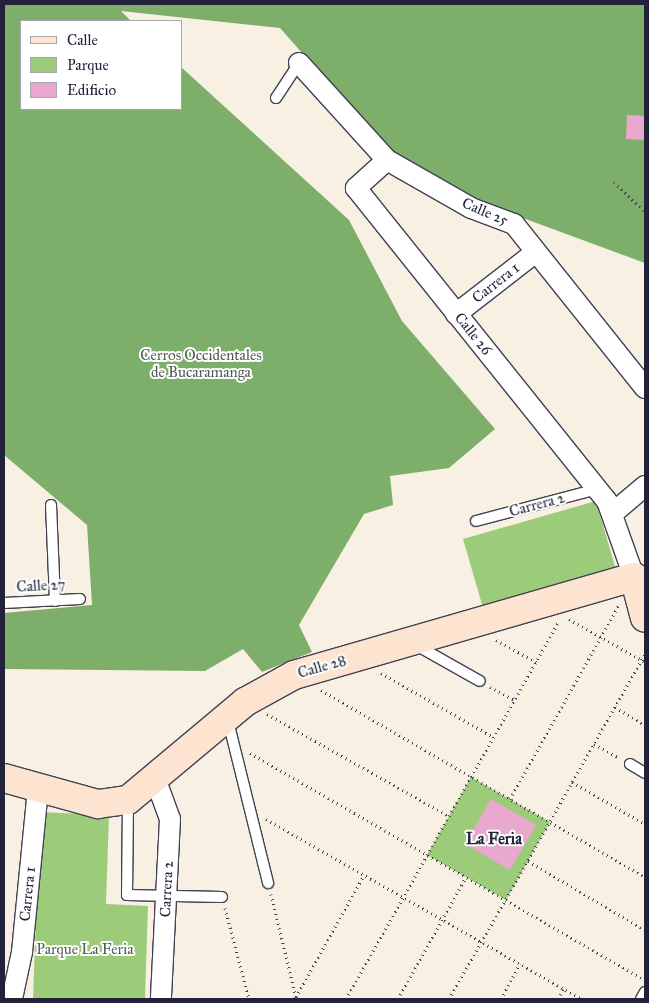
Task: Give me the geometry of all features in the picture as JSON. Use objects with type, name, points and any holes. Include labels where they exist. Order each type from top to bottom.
[{"type":"street","name":"Calle 25","points":[[299,62],[387,160],[471,208],[514,224],[645,388]]},
{"type":"street","name":"Calle 26","points":[[387,160],[356,188],[597,489],[613,513]]},
{"type":"street","name":"Carrera 1","points":[[456,314],[536,252]]},
{"type":"street","points":[[645,486],[613,513],[645,618]]},
{"type":"street","name":"Calle 28","points":[[4,778],[98,804],[128,800],[156,781],[236,709],[294,675],[634,577]]},
{"type":"street","name":"Carrera 2","points":[[156,781],[170,819],[161,999]]},
{"type":"street","name":"Carrera 1","points":[[12,999],[22,952],[38,788]]},
{"type":"lane","points":[[276,98],[299,62]]},
{"type":"lane","name":"Carrera 2","points":[[476,522],[597,489]]},
{"type":"lane","points":[[51,505],[55,600]]},
{"type":"lane","name":"Calle 27","points":[[4,603],[80,599]]},
{"type":"lane","points":[[410,642],[480,681]]},
{"type":"lane","points":[[236,709],[234,744],[268,884]]},
{"type":"lane","points":[[630,764],[645,773]]},
{"type":"lane","points":[[128,800],[126,895],[222,897]]},
{"type":"lane","points":[[641,999],[645,992]]},
{"type":"path","points":[[614,182],[645,212]]},
{"type":"path","points":[[510,799],[634,577]]},
{"type":"path","points":[[346,999],[562,614],[644,661]]},
{"type":"path","points":[[469,625],[536,662]]},
{"type":"path","points":[[449,999],[615,707],[644,661],[645,654]]},
{"type":"path","points":[[355,658],[493,737]]},
{"type":"path","points":[[294,675],[645,877]]},
{"type":"path","points":[[480,681],[514,700]]},
{"type":"path","points":[[615,707],[645,725]]},
{"type":"path","points":[[236,709],[449,816]]},
{"type":"path","points":[[234,744],[645,980]]},
{"type":"path","points":[[594,744],[630,764]]},
{"type":"path","points":[[572,782],[645,824]]},
{"type":"path","points":[[250,810],[582,999]]},
{"type":"path","points":[[528,861],[645,930]]},
{"type":"path","points":[[296,998],[364,875]]},
{"type":"path","points":[[398,999],[466,877]]},
{"type":"path","points":[[268,884],[296,998]]},
{"type":"path","points":[[222,897],[249,999]]},
{"type":"path","points":[[500,999],[520,964]]},
{"type":"path","points":[[558,999],[564,989]]},
{"type":"green space","name":"Cerros Occidentales de Bucaramanga","points":[[4,4],[645,4],[645,263],[471,199],[389,151],[280,28],[121,11],[130,20],[20,20],[20,110],[182,110],[182,68],[349,220],[402,321],[495,429],[449,468],[390,476],[393,505],[364,514],[299,625],[312,652],[262,672],[243,649],[205,671],[4,669],[4,613],[92,605],[87,525],[4,455]]},
{"type":"green space","points":[[596,501],[616,570],[483,608],[463,539]]},
{"type":"green space","points":[[471,777],[550,822],[506,900],[427,855]]},
{"type":"green space","name":"Parque La Feria","points":[[40,812],[109,815],[106,904],[148,906],[145,999],[33,999]]},
{"type":"building","points":[[627,115],[645,116],[645,140],[626,139]]},
{"type":"building","points":[[491,799],[536,825],[510,870],[465,844]]},
{"type":"district","name":"La Feria","points":[[494,839]]}]
